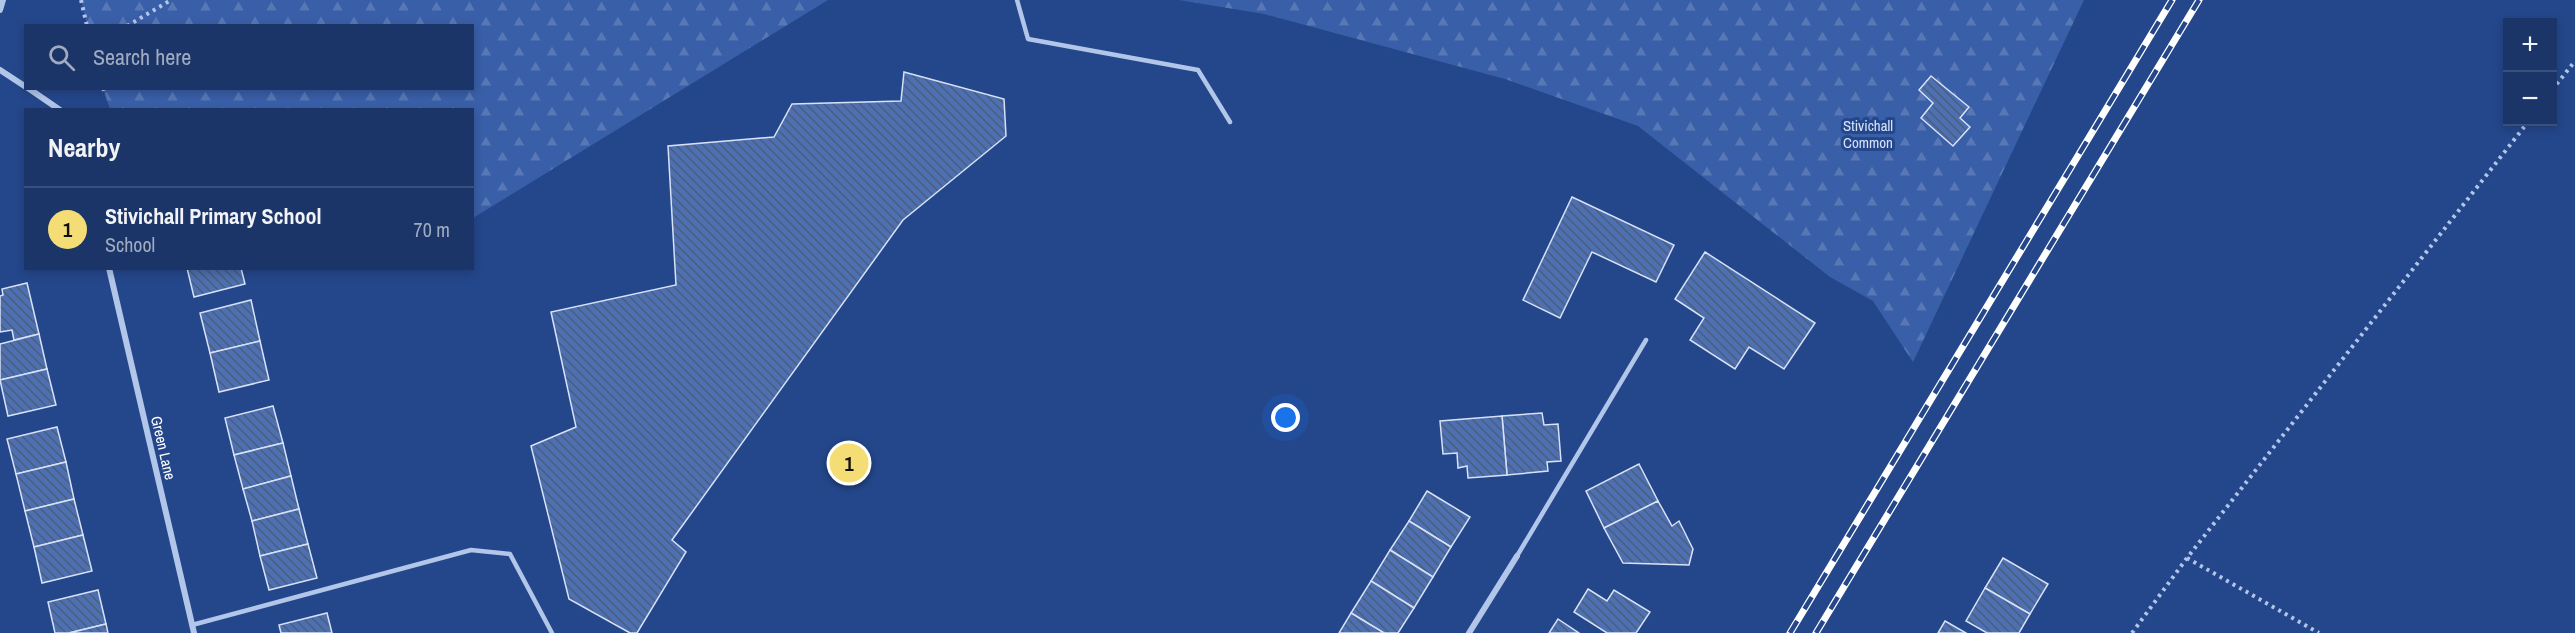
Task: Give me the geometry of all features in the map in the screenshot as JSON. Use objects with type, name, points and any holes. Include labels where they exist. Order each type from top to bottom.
[{"type":"street","points":[[0,10],[3,0]]},
{"type":"street","points":[[0,70],[24,86]]},
{"type":"street","points":[[30,90],[57,108]]},
{"type":"street","name":"Green Lane","points":[[110,270],[194,633]]},
{"type":"street","points":[[1469,633],[1517,556]]},
{"type":"lane","points":[[1017,0],[1028,39],[1198,70],[1230,122]]},
{"type":"lane","points":[[1517,556],[1646,340]]},
{"type":"lane","points":[[192,625],[471,550],[510,554],[552,633]]},
{"type":"path","points":[[81,0],[86,24]]},
{"type":"path","points":[[129,24],[139,16],[171,0]]},
{"type":"path","points":[[2557,85],[2575,61]]},
{"type":"path","points":[[2132,633],[2187,558],[2525,126]]},
{"type":"path","points":[[2187,558],[2319,633]]},
{"type":"green space","points":[[81,0],[828,0],[474,217],[474,108],[110,108],[103,90],[474,90],[474,24],[87,24]]},
{"type":"green space","name":"Stivichall Common","points":[[1179,0],[2084,0],[1913,362],[1873,301],[1830,277],[1638,126],[1505,79],[1264,14]]},
{"type":"building","points":[[904,72],[1004,99],[1006,136],[903,220],[672,540],[686,552],[637,633],[630,633],[569,599],[531,446],[576,427],[551,312],[676,285],[668,146],[774,137],[792,104],[901,101]]},
{"type":"building","points":[[1931,76],[1969,107],[1960,118],[1970,127],[1953,146],[1921,118],[1933,103],[1919,90]]},
{"type":"building","points":[[1572,197],[1674,245],[1656,282],[1592,252],[1560,318],[1523,300]]},
{"type":"building","points":[[1705,252],[1815,323],[1784,369],[1749,347],[1735,369],[1690,340],[1704,318],[1675,299]]},
{"type":"building","points":[[187,270],[242,270],[245,284],[194,297]]},
{"type":"building","points":[[27,283],[39,334],[14,340],[12,330],[0,332],[0,296],[3,295],[2,289]]},
{"type":"building","points":[[251,300],[260,341],[210,353],[200,313]]},
{"type":"building","points":[[39,334],[47,369],[0,380],[0,344]]},
{"type":"building","points":[[260,341],[269,380],[219,392],[210,353]]},
{"type":"building","points":[[47,369],[56,405],[8,416],[0,380]]},
{"type":"building","points":[[273,406],[283,443],[234,455],[225,418]]},
{"type":"building","points":[[1542,413],[1544,425],[1558,424],[1561,461],[1547,462],[1548,471],[1507,475],[1502,416]]},
{"type":"building","points":[[1502,416],[1507,475],[1468,478],[1467,466],[1458,468],[1457,453],[1443,454],[1440,421]]},
{"type":"building","points":[[57,427],[66,462],[16,474],[7,439]]},
{"type":"building","points":[[283,443],[291,476],[243,489],[234,455]]},
{"type":"building","points":[[66,462],[74,499],[25,511],[16,474]]},
{"type":"building","points":[[1639,464],[1658,501],[1604,528],[1586,491]]},
{"type":"building","points":[[291,476],[299,509],[252,521],[243,489]]},
{"type":"building","points":[[1427,491],[1470,517],[1451,547],[1409,521]]},
{"type":"building","points":[[74,499],[83,535],[34,547],[25,511]]},
{"type":"building","points":[[1658,501],[1672,526],[1679,521],[1693,549],[1689,565],[1623,563],[1604,528]]},
{"type":"building","points":[[299,509],[308,544],[260,556],[252,521]]},
{"type":"building","points":[[1409,521],[1451,547],[1433,577],[1390,550]]},
{"type":"building","points":[[83,535],[92,571],[42,583],[34,547]]},
{"type":"building","points":[[308,544],[317,578],[269,590],[260,556]]},
{"type":"building","points":[[1390,550],[1433,577],[1414,608],[1371,581]]},
{"type":"building","points":[[2003,558],[2048,584],[2030,614],[1985,588]]},
{"type":"building","points":[[1371,581],[1414,608],[1398,633],[1384,633],[1351,613]]},
{"type":"building","points":[[1985,588],[2030,614],[2019,633],[1987,633],[1966,621]]},
{"type":"building","points":[[1588,589],[1607,601],[1614,590],[1650,612],[1636,633],[1607,633],[1574,612]]},
{"type":"building","points":[[98,590],[106,624],[69,633],[55,633],[48,602]]},
{"type":"building","points":[[327,613],[332,633],[281,633],[279,625]]},
{"type":"building","points":[[1351,613],[1384,633],[1339,633]]},
{"type":"building","points":[[1558,619],[1579,633],[1549,633]]},
{"type":"building","points":[[1945,621],[1966,633],[1938,633]]},
{"type":"building","points":[[106,624],[108,633],[69,633]]},
{"type":"railway","points":[[1790,633],[2172,0]]},
{"type":"railway","points":[[1816,633],[2199,0]]},
{"type":"place","name":"Stivichall Primary School","points":[[849,463]]}]
